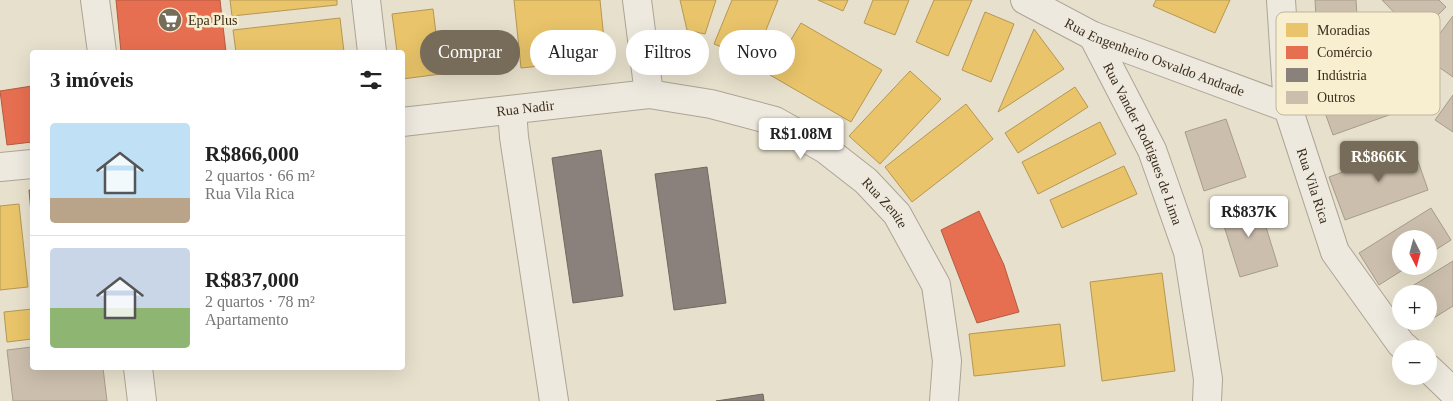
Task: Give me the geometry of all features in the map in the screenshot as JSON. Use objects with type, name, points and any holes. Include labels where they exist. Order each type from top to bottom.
[{"type":"street","points":[[95,0],[102,50]]},
{"type":"street","points":[[366,0],[372,50]]},
{"type":"street","points":[[637,0],[648,94]]},
{"type":"street","name":"Rua Engenheiro Osvaldo Andrade","points":[[1025,0],[1094,36],[1276,104]]},
{"type":"street","name":"Rua Vander Rodrigues de Lima","points":[[1094,36],[1152,150],[1188,252],[1208,379],[1207,401]]},
{"type":"street","name":"Rua Nadir","points":[[405,122],[648,94]]},
{"type":"street","name":"Rua Zenite","points":[[648,94],[711,104],[775,121],[825,149],[866,181],[897,214],[936,285],[947,362],[944,401]]},
{"type":"street","points":[[512,110],[514,137],[554,401]]},
{"type":"street","name":"Rua Vila Rica","points":[[1290,115],[1335,252],[1398,340]]},
{"type":"street","points":[[0,167],[30,164]]},
{"type":"street","points":[[138,370],[142,401]]},
{"type":"street","points":[[1437,377],[1453,392]]},
{"type":"building: Moradias","points":[[230,0],[337,0],[337,5],[232,16]]},
{"type":"building: Moradias","points":[[514,0],[600,0],[603,30],[530,30],[530,67],[521,68],[520,30],[517,30]]},
{"type":"building: Moradias","points":[[680,0],[716,0],[706,30],[687,30]]},
{"type":"building: Moradias","points":[[732,0],[778,0],[766,30],[720,30]]},
{"type":"building: Moradias","points":[[818,0],[848,0],[843,11]]},
{"type":"building: Moradias","points":[[873,0],[909,0],[895,35],[864,23]]},
{"type":"building: Moradias","points":[[934,0],[972,0],[948,56],[916,42]]},
{"type":"building: Moradias","points":[[1156,0],[1230,0],[1215,33],[1153,6]]},
{"type":"building: Moradias","points":[[433,9],[436,30],[420,30],[420,75],[433,75],[405,79],[405,50],[397,50],[392,14]]},
{"type":"building: Moradias","points":[[985,12],[1014,24],[991,82],[962,70]]},
{"type":"building: Moradias","points":[[340,18],[344,50],[236,50],[233,30]]},
{"type":"building: Moradias","points":[[801,23],[882,70],[851,122],[770,75],[795,75],[795,33]]},
{"type":"building: Moradias","points":[[1034,29],[1064,69],[998,112]]},
{"type":"building: Moradias","points":[[719,32],[719,46],[714,44]]},
{"type":"building: Moradias","points":[[910,71],[941,99],[880,164],[849,136]]},
{"type":"building: Moradias","points":[[1075,87],[1088,107],[1018,153],[1005,133]]},
{"type":"building: Moradias","points":[[966,104],[993,139],[912,202],[885,167]]},
{"type":"building: Moradias","points":[[1100,122],[1116,154],[1038,194],[1022,162]]},
{"type":"building: Moradias","points":[[1124,166],[1137,194],[1062,228],[1050,200]]},
{"type":"building: Moradias","points":[[19,204],[28,287],[0,290],[0,206]]},
{"type":"building: Moradias","points":[[1162,273],[1175,371],[1102,381],[1090,282]]},
{"type":"building: Moradias","points":[[30,309],[30,339],[7,342],[4,312]]},
{"type":"building: Moradias","points":[[1060,324],[1065,366],[974,376],[969,334]]},
{"type":"building: Comércio","name":"Epa Plus","points":[[116,0],[220,0],[226,50],[121,50]]},
{"type":"building: Comércio","points":[[30,86],[30,142],[7,145],[0,91]]},
{"type":"building: Comércio","points":[[979,211],[1004,265],[1019,312],[977,323],[941,230]]},
{"type":"building: Indústria","points":[[601,150],[623,296],[573,303],[552,158]]},
{"type":"building: Indústria","points":[[707,167],[726,303],[674,310],[655,174]]},
{"type":"building: Indústria","points":[[763,394],[764,401],[716,401]]},
{"type":"building: Outros","points":[[1315,0],[1356,0],[1357,12],[1316,12]]},
{"type":"building: Outros","points":[[1382,0],[1439,0],[1446,7],[1440,13],[1394,12]]},
{"type":"building: Outros","points":[[1453,16],[1453,77],[1440,68],[1440,33]]},
{"type":"building: Outros","points":[[1453,95],[1453,132],[1435,120]]},
{"type":"building: Outros","points":[[1326,115],[1389,115],[1333,135]]},
{"type":"building: Outros","points":[[1226,119],[1246,177],[1204,191],[1185,132]]},
{"type":"building: Outros","points":[[1413,147],[1428,190],[1345,220],[1329,177]]},
{"type":"building: Outros","points":[[1257,198],[1278,266],[1240,277],[1219,210]]},
{"type":"building: Outros","points":[[1431,208],[1451,240],[1438,248],[1438,230],[1396,230]]},
{"type":"building: Outros","points":[[1392,232],[1392,275],[1395,275],[1379,285],[1359,253]]},
{"type":"building: Outros","points":[[1453,261],[1453,306],[1437,316],[1437,285],[1414,285],[1430,275],[1438,275],[1438,270]]},
{"type":"building: Outros","points":[[30,347],[30,370],[103,370],[107,401],[13,401],[7,350]]},
{"type":"place","name":"Epa Plus","points":[[170,20]]}]
